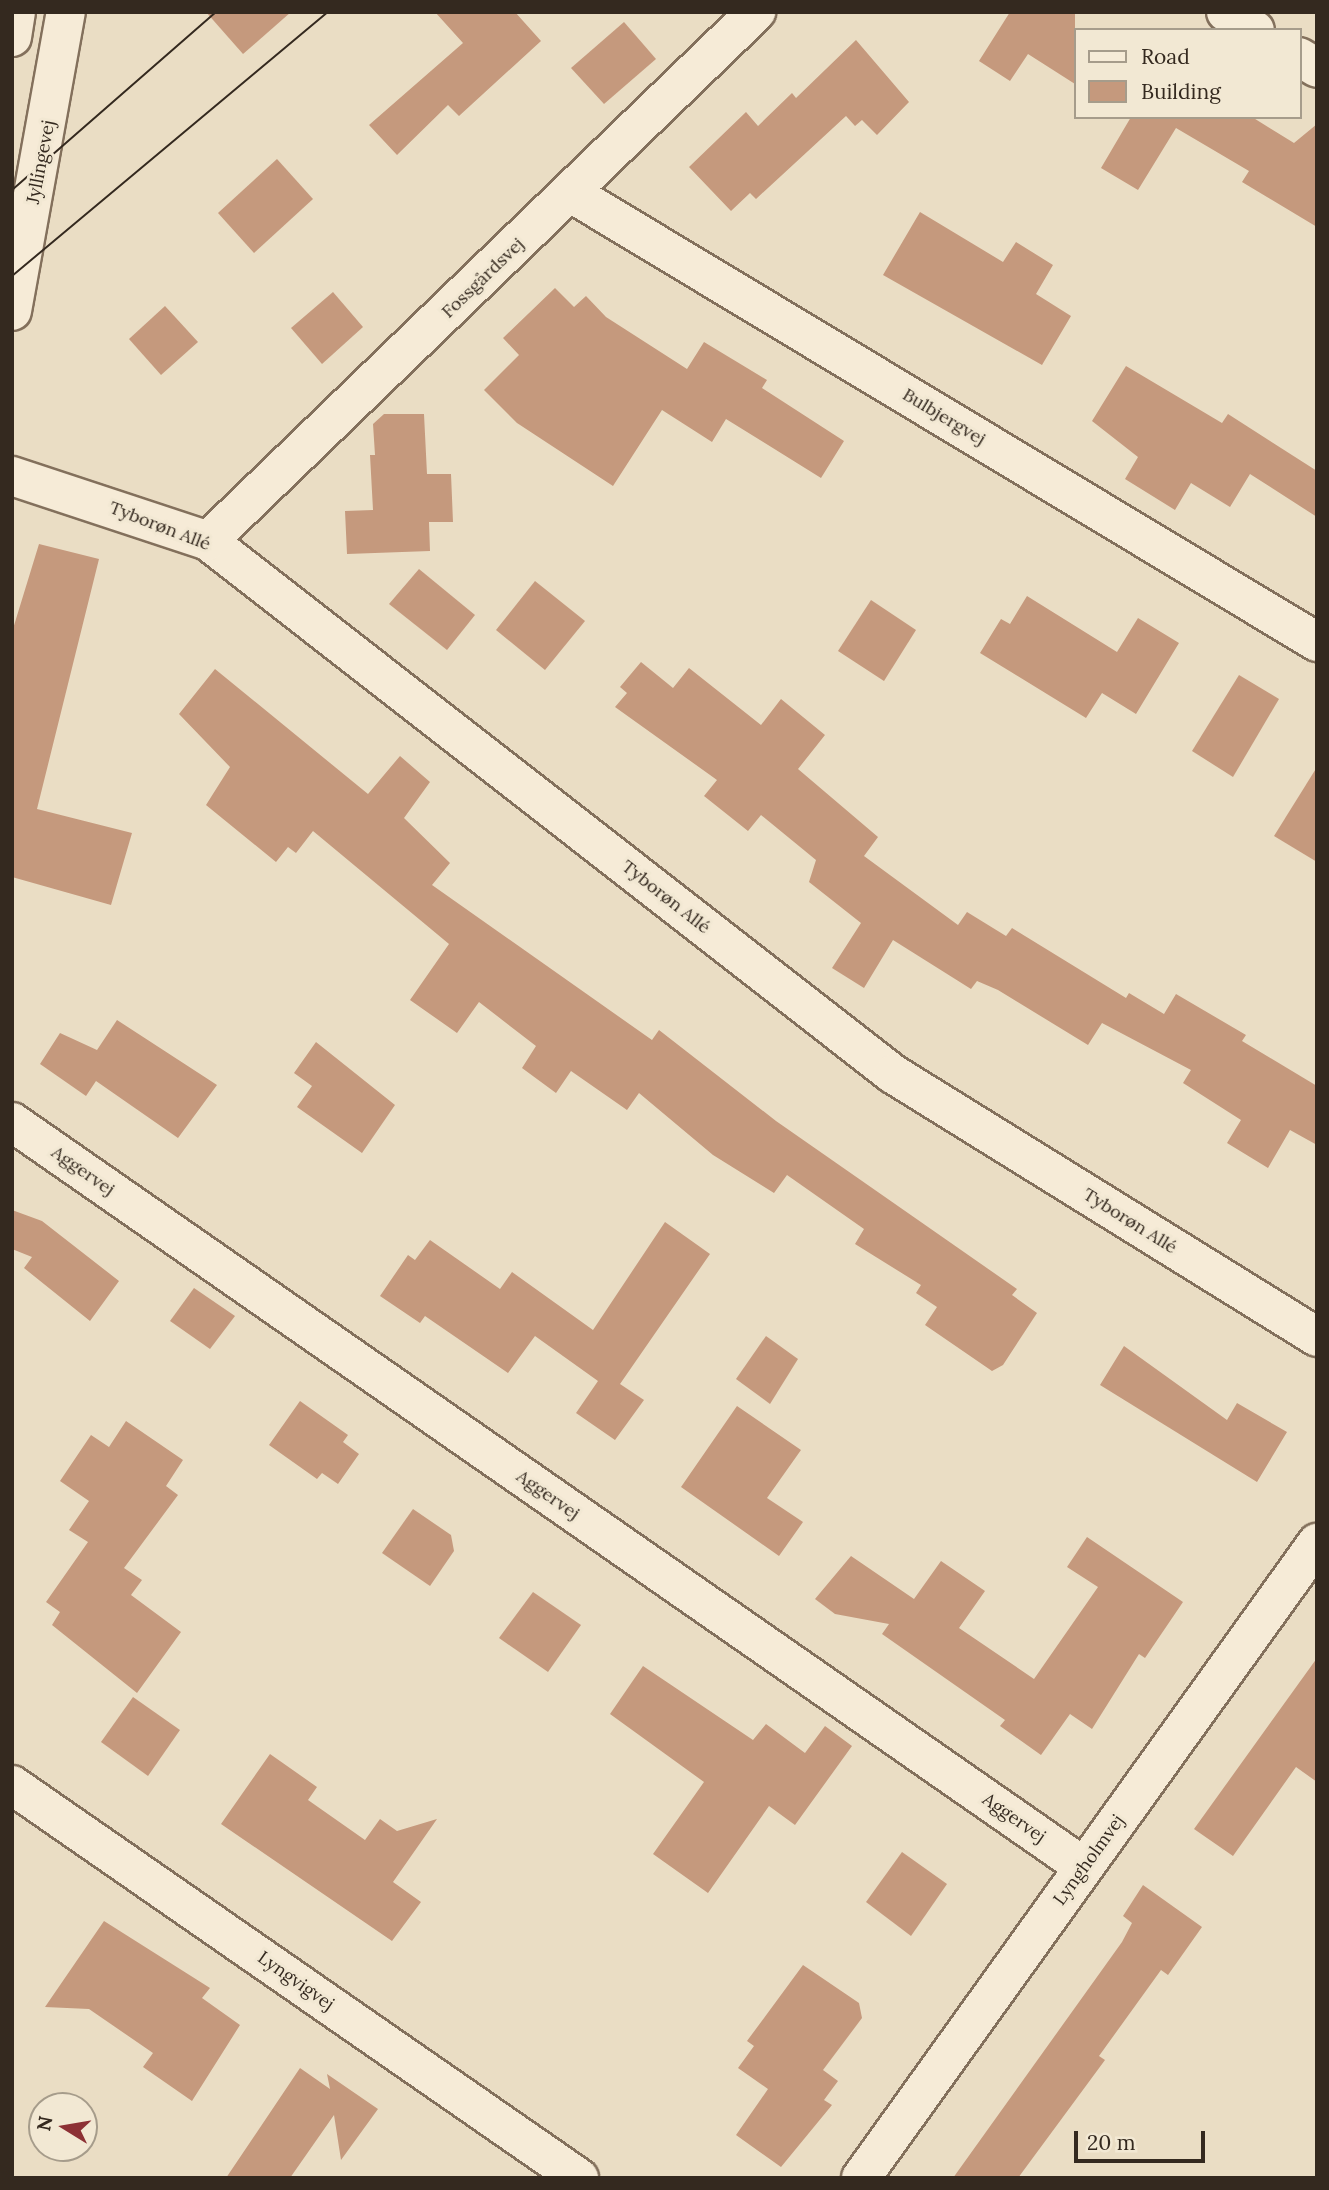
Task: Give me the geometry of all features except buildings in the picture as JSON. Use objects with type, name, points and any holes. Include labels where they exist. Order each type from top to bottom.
[{"type":"street","name":"Jyllingevej","points":[[12,311],[66,12]]},
{"type":"street","name":"Fossgårdsvej","points":[[208,541],[756,12]]},
{"type":"street","points":[[1226,12],[1252,28]]},
{"type":"street","points":[[1301,58],[1317,68]]},
{"type":"street","name":"Bulbjergvej","points":[[571,193],[1317,642]]},
{"type":"street","name":"Tyborøn Allé","points":[[12,476],[208,541],[894,1074],[1317,1337]]},
{"type":"street","name":"Aggervej","points":[[12,1122],[1084,1867]]},
{"type":"street","name":"Lyngholmvej","points":[[861,2178],[1317,1543]]},
{"type":"street","name":"Lyngvigvej","points":[[12,1785],[579,2178]]},
{"type":"tram line","points":[[12,190],[216,12]]},
{"type":"tram line","points":[[12,276],[328,12]]}]
